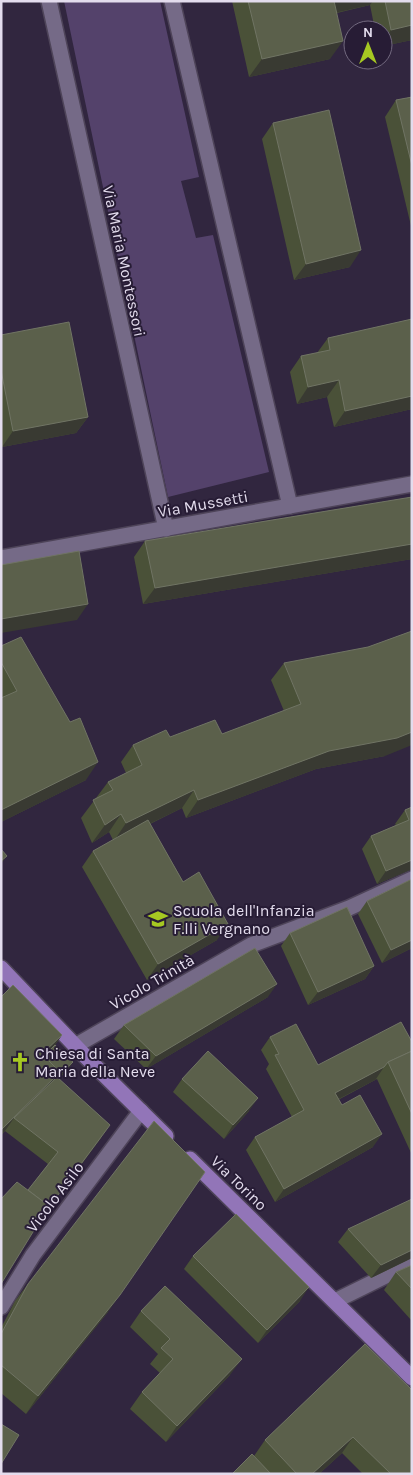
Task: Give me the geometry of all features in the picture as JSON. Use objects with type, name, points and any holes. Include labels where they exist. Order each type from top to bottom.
[{"type":"main road","name":"Via Torino","points":[[2,969],[75,1046],[412,1378]]},
{"type":"street","name":"Via Maria Montessori","points":[[49,1],[166,529]]},
{"type":"street","points":[[172,1],[290,506]]},
{"type":"street","name":"Via Mussetti","points":[[1,558],[412,484]]},
{"type":"street","name":"Vicolo Trinità","points":[[75,1046],[251,945],[349,908],[412,879]]},
{"type":"street","name":"Vicolo Asilo","points":[[1,1307],[33,1255],[141,1111]]},
{"type":"street","points":[[334,1301],[412,1263]]},
{"type":"shaded area","points":[[64,1],[160,1],[199,177],[181,181],[196,238],[213,235],[269,472],[168,497]]},
{"type":"building","points":[[248,1],[334,1],[343,41],[262,59]]},
{"type":"building","points":[[385,1],[412,1],[412,25],[393,30],[393,20],[389,20]]},
{"type":"building","points":[[412,97],[412,166],[396,100]]},
{"type":"building","points":[[329,110],[361,250],[306,264],[273,123]]},
{"type":"building","points":[[412,319],[412,396],[345,411],[339,380],[308,387],[301,356],[330,350],[328,338]]},
{"type":"building","points":[[69,322],[88,417],[13,431],[1,370],[1,335]]},
{"type":"building","points":[[412,497],[412,544],[155,588],[145,541]]},
{"type":"building","points":[[79,551],[88,604],[1,619],[1,565]]},
{"type":"building","points":[[412,631],[412,732],[397,738],[329,751],[198,800],[194,790],[126,823],[121,814],[105,825],[93,800],[113,790],[108,782],[142,765],[133,745],[166,730],[170,737],[215,720],[222,734],[301,704],[284,663],[368,647]]},
{"type":"building","points":[[21,637],[70,722],[80,718],[98,762],[1,810],[1,698],[17,691],[1,662],[1,646]]},
{"type":"building","points":[[412,807],[412,860],[386,871],[371,836],[409,820],[405,810]]},
{"type":"building","name":"Scuola dell'Infanzia F.lli Vergnano","points":[[148,820],[183,882],[199,872],[228,924],[158,964],[93,851]]},
{"type":"building","points":[[1,849],[7,856],[1,861]]},
{"type":"building","points":[[412,879],[412,940],[391,950],[367,901]]},
{"type":"building","points":[[347,907],[374,966],[318,992],[290,933]]},
{"type":"building","points":[[255,948],[277,984],[156,1056],[124,1025]]},
{"type":"building","name":"Chiesa di Santa Maria della Neve","points":[[13,985],[62,1035],[42,1054],[60,1072],[1,1130],[1,997]]},
{"type":"building","points":[[401,1022],[412,1042],[412,1051],[388,1062],[384,1067],[335,1093],[342,1105],[360,1095],[382,1134],[284,1189],[255,1137],[304,1110],[275,1055],[279,1054],[270,1037],[296,1024],[318,1065]]},
{"type":"building","points":[[55,1045],[73,1062],[57,1077],[60,1072],[44,1056]]},
{"type":"building","points":[[208,1051],[258,1098],[233,1125],[182,1079]]},
{"type":"building","points":[[412,1051],[412,1114],[388,1062]]},
{"type":"building","points":[[57,1077],[110,1125],[49,1207],[28,1190],[58,1152],[14,1118]]},
{"type":"building","points":[[154,1121],[205,1172],[120,1295],[38,1396],[1,1365],[1,1334],[28,1284]]},
{"type":"building","points":[[17,1182],[49,1206],[1,1284],[1,1199]]},
{"type":"building","points":[[412,1199],[412,1250],[381,1265],[348,1229]]},
{"type":"building","points":[[236,1214],[309,1287],[267,1330],[193,1256]]},
{"type":"building","points":[[412,1265],[412,1289],[396,1272]]},
{"type":"building","points":[[165,1286],[242,1359],[177,1426],[142,1392],[173,1359],[161,1348],[170,1339],[141,1311]]},
{"type":"building","points":[[365,1344],[412,1390],[412,1474],[391,1474],[353,1437],[312,1474],[297,1474],[265,1440]]},
{"type":"building","points":[[1,1424],[19,1435],[1,1464]]},
{"type":"building","points":[[252,1454],[271,1474],[232,1474]]},
{"type":"place","name":"Scuola dell'Infanzia F.lli Vergnano","points":[[158,919]]},
{"type":"place","name":"Chiesa di Santa Maria della Neve","points":[[20,1062]]}]
